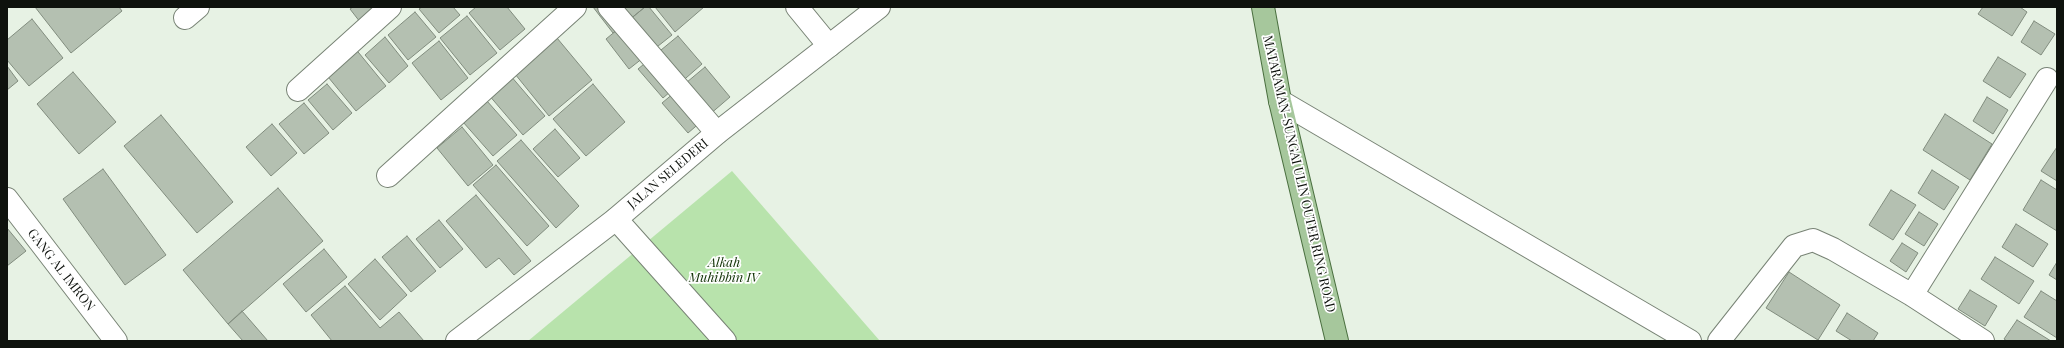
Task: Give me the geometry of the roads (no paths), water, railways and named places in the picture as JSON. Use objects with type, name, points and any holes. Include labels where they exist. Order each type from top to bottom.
[{"type":"main road","name":"MATARAMAN-SUNGAI ULIN OUTER RING ROAD","points":[[1263,7],[1280,101],[1337,341]]},
{"type":"street","points":[[298,90],[390,7]]},
{"type":"street","points":[[388,176],[575,7]]},
{"type":"street","points":[[609,7],[718,133]]},
{"type":"street","points":[[797,7],[829,46]]},
{"type":"street","name":"JALAN SELEDERI","points":[[458,341],[616,218],[718,133],[879,7]]},
{"type":"street","points":[[1912,295],[2047,79]]},
{"type":"street","points":[[1280,101],[1690,341]]},
{"type":"street","name":"GANG AL IMRON","points":[[7,199],[112,340]]},
{"type":"street","points":[[616,218],[725,341]]},
{"type":"street","points":[[1719,341],[1794,246],[1813,240],[1833,249],[1912,295],[1983,341]]},
{"type":"park label","name":"Alkah Muhibbin IV","points":[[724,270]]}]
